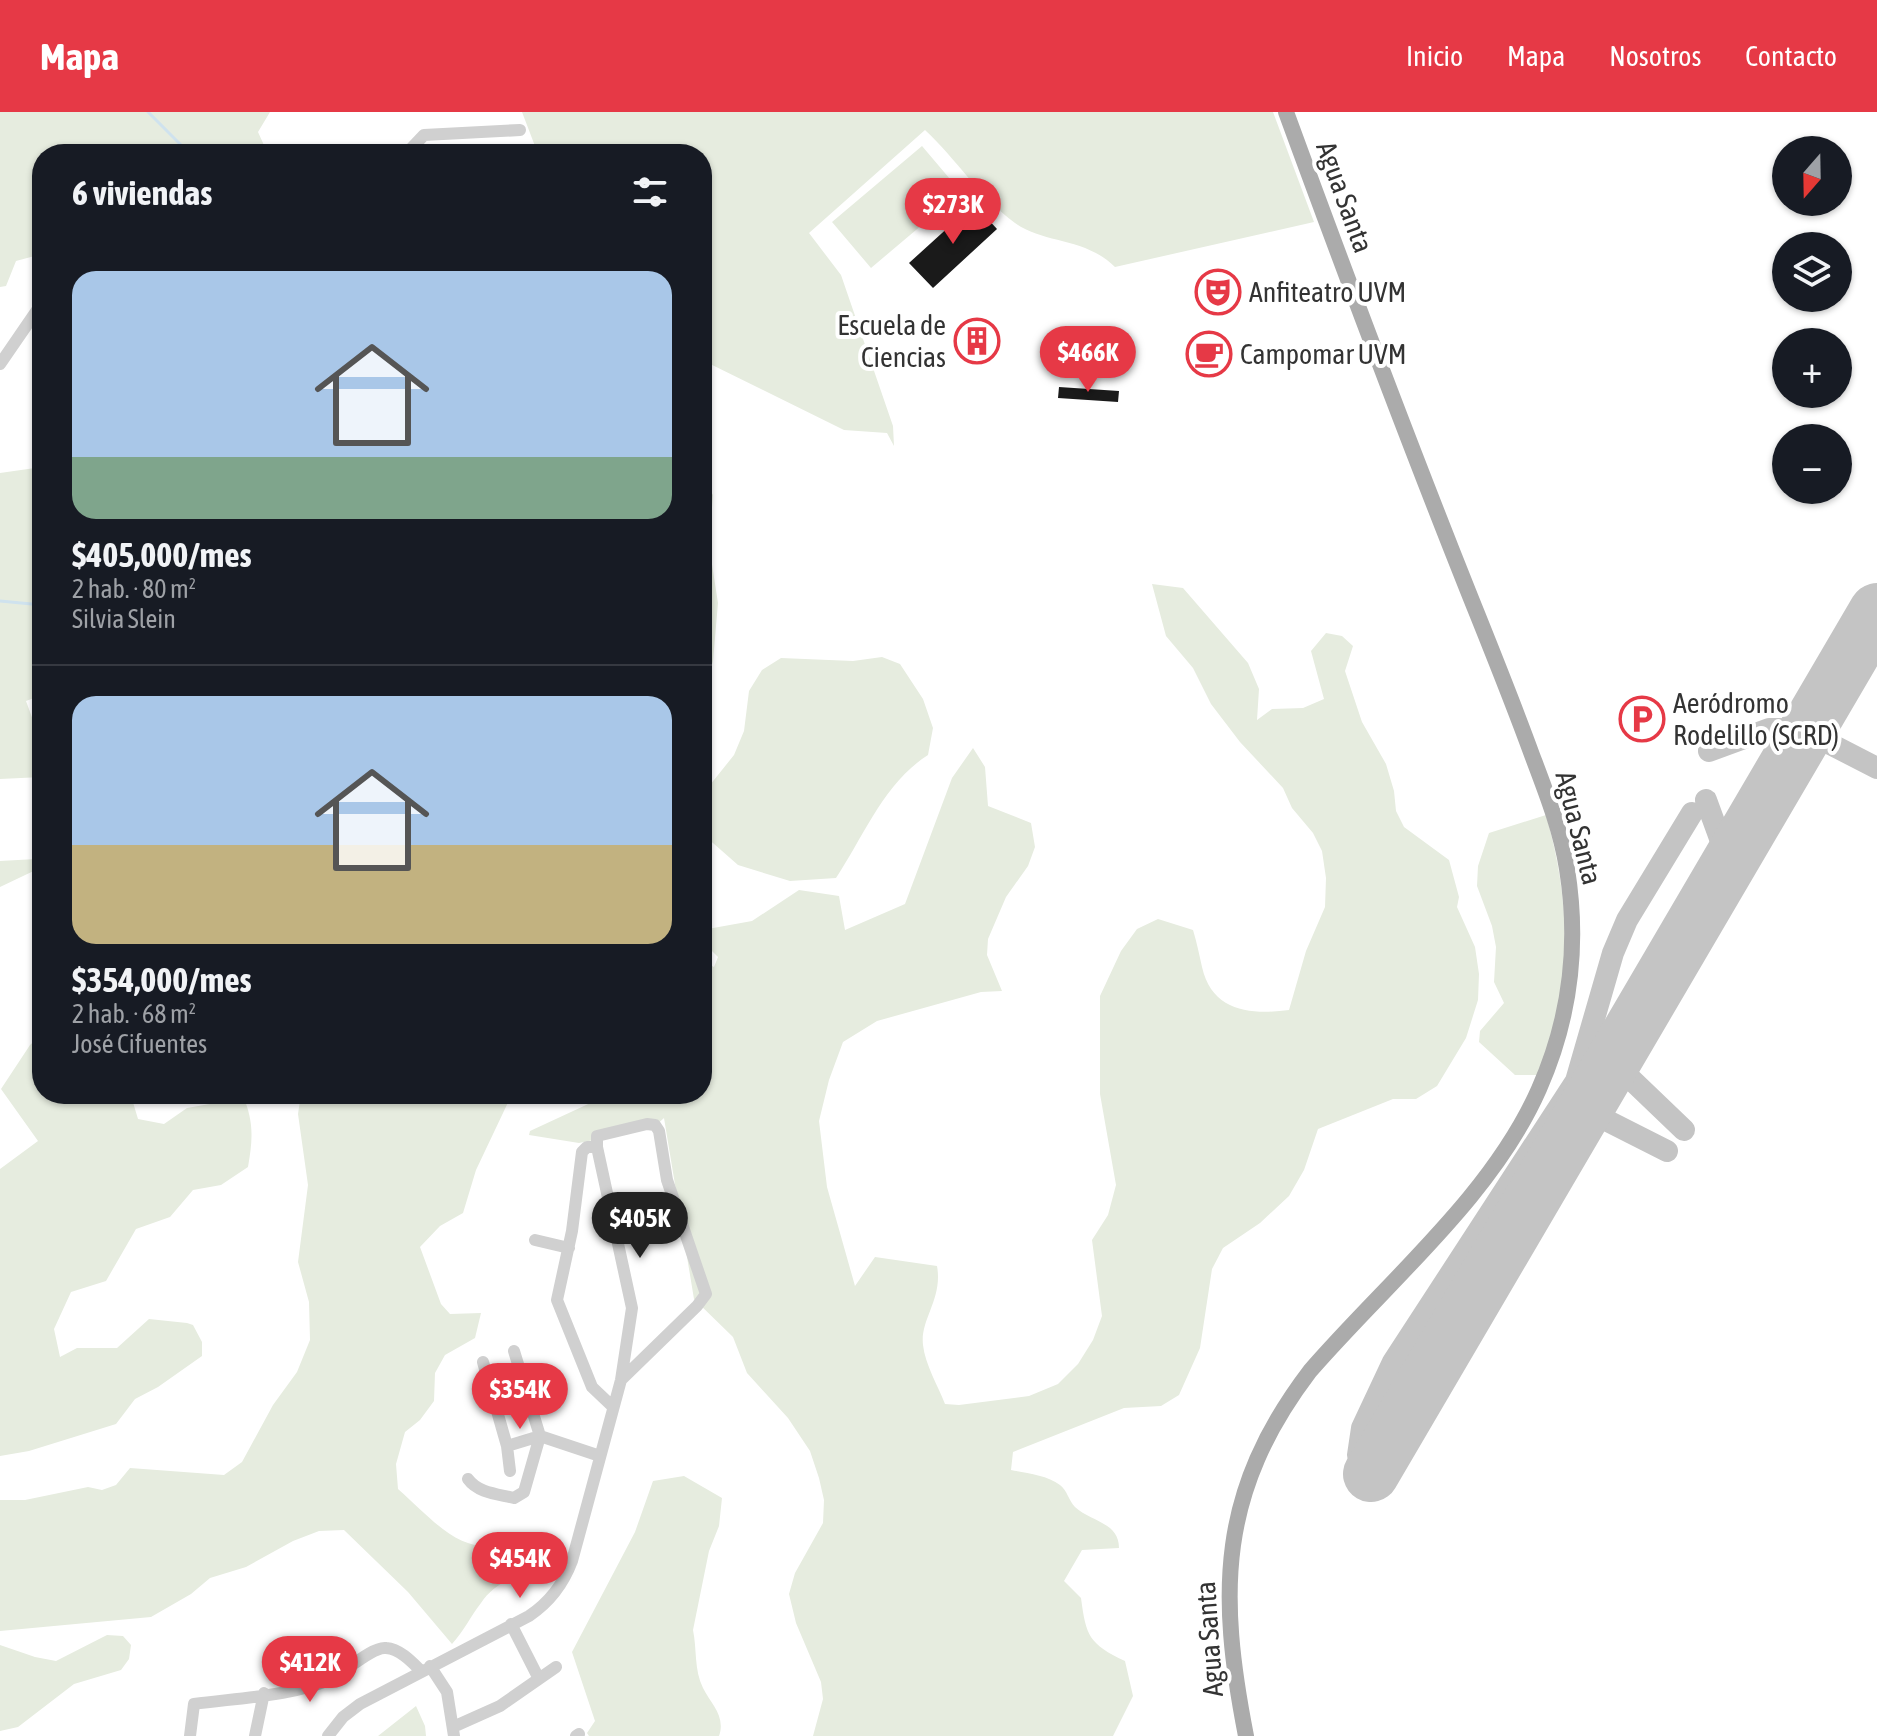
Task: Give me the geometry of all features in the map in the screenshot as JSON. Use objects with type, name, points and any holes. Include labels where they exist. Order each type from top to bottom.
[{"type":"main road","name":"Agua Santa","points":[[1246,1736],[1230,1646],[1228,1597],[1235,1535],[1257,1462],[1286,1406],[1310,1371],[1469,1198],[1505,1153],[1530,1108],[1554,1052],[1566,1003],[1572,954],[1567,866],[1552,811],[1492,646],[1371,344],[1286,112]]},
{"type":"street","points":[[415,144],[424,135],[520,130]]},
{"type":"street","points":[[0,364],[32,318]]},
{"type":"street","points":[[328,1736],[351,1710],[546,1603],[564,1579],[572,1561],[621,1380],[632,1308],[597,1136],[647,1124],[655,1125],[659,1131],[667,1180],[706,1294],[621,1380]]},
{"type":"street","points":[[597,1147],[587,1147],[582,1152],[569,1248],[557,1300],[592,1387],[612,1406]]},
{"type":"street","points":[[535,1240],[569,1248]]},
{"type":"street","points":[[468,1479],[473,1486],[514,1498],[524,1492],[540,1436],[514,1351]]},
{"type":"street","points":[[483,1362],[507,1446],[510,1471]]},
{"type":"street","points":[[507,1446],[540,1436],[600,1456]]},
{"type":"street","points":[[511,1624],[539,1679]]},
{"type":"street","points":[[190,1736],[194,1704],[299,1688],[332,1678],[384,1648],[426,1669],[470,1721]]},
{"type":"street","points":[[447,1692],[453,1732],[500,1706],[556,1667]]},
{"type":"street","points":[[255,1736],[264,1693]]},
{"type":"shaded area","points":[[0,112],[270,112],[258,132],[263,144],[32,144],[32,257],[16,261],[6,286],[0,287]]},
{"type":"shaded area","points":[[522,112],[1273,112],[1314,222],[1115,267],[1091,250],[1039,235],[1015,223],[991,202],[925,130],[809,233],[841,275],[893,426],[894,446],[887,433],[844,430],[712,365],[712,144],[534,144]]},
{"type":"shaded area","points":[[922,146],[961,192],[871,268],[832,222]]},
{"type":"shaded area","points":[[32,468],[32,699],[26,701],[32,718],[32,777],[0,779],[0,473]]},
{"type":"shaded area","points":[[712,564],[718,603],[712,665]]},
{"type":"shaded area","points":[[1152,584],[1183,588],[1248,663],[1259,689],[1257,720],[1272,709],[1303,708],[1324,699],[1311,651],[1326,633],[1342,636],[1353,646],[1345,671],[1362,722],[1386,764],[1396,811],[1404,827],[1449,860],[1459,897],[1457,907],[1475,947],[1479,974],[1478,1000],[1466,1038],[1437,1086],[1416,1099],[1393,1099],[1318,1129],[1304,1170],[1289,1196],[1260,1223],[1223,1248],[1212,1269],[1200,1348],[1179,1395],[1161,1406],[1124,1408],[1013,1452],[1011,1470],[1043,1477],[1060,1485],[1075,1507],[1109,1528],[1118,1539],[1119,1548],[1082,1550],[1064,1581],[1081,1598],[1091,1637],[1125,1661],[1133,1696],[1113,1736],[813,1736],[823,1699],[821,1682],[796,1623],[789,1594],[795,1573],[823,1523],[824,1500],[819,1478],[810,1451],[788,1418],[747,1373],[733,1337],[694,1299],[664,1118],[653,1128],[579,1143],[529,1135],[530,1131],[588,1104],[712,1104],[712,966],[718,957],[712,951],[712,928],[752,921],[799,890],[839,896],[845,930],[905,904],[952,778],[973,748],[985,767],[988,806],[1031,823],[1035,847],[1028,866],[1006,897],[988,939],[987,955],[1002,991],[981,992],[877,1021],[843,1042],[819,1121],[827,1187],[855,1286],[875,1257],[937,1266],[937,1289],[925,1326],[923,1345],[945,1404],[1029,1396],[1058,1384],[1078,1364],[1093,1340],[1102,1316],[1092,1240],[1108,1215],[1116,1185],[1100,1094],[1100,996],[1121,951],[1137,929],[1158,919],[1193,930],[1207,982],[1224,1002],[1261,1012],[1289,1010],[1306,951],[1325,907],[1326,878],[1322,851],[1313,833],[1292,808],[1283,788],[1240,742],[1211,704],[1193,668],[1166,636]]},
{"type":"shaded area","points":[[882,657],[900,664],[923,699],[933,728],[928,755],[887,795],[836,878],[790,881],[738,865],[712,842],[712,782],[734,755],[744,731],[749,691],[762,670],[781,658],[853,661]]},
{"type":"shaded area","points":[[1546,815],[1564,913],[1563,978],[1550,1043],[1538,1075],[1515,1075],[1479,1042],[1480,1031],[1504,1003],[1494,982],[1496,947],[1492,926],[1477,886],[1478,866],[1489,833]]},
{"type":"shaded area","points":[[32,859],[32,872],[0,887],[0,861]]},
{"type":"shaded area","points":[[32,1043],[32,1104],[134,1104],[138,1119],[164,1124],[187,1108],[210,1104],[246,1104],[251,1147],[248,1167],[221,1185],[193,1190],[170,1217],[136,1229],[106,1281],[71,1292],[54,1329],[60,1357],[77,1348],[117,1348],[149,1319],[187,1323],[193,1325],[202,1342],[202,1356],[135,1399],[116,1424],[29,1451],[0,1456],[0,1169],[38,1141],[1,1089]]},
{"type":"shaded area","points":[[300,1104],[507,1104],[476,1170],[463,1213],[440,1226],[420,1247],[441,1304],[450,1314],[481,1313],[475,1338],[445,1355],[435,1373],[434,1401],[420,1420],[405,1432],[396,1464],[398,1489],[445,1531],[459,1539],[492,1547],[536,1538],[533,1567],[492,1591],[452,1644],[408,1592],[344,1530],[319,1531],[293,1541],[246,1567],[210,1578],[191,1594],[151,1617],[0,1631],[0,1500],[25,1500],[88,1487],[102,1490],[116,1485],[130,1468],[224,1475],[242,1462],[273,1405],[297,1372],[310,1340],[309,1302],[298,1262],[308,1185],[298,1114]]},
{"type":"shaded area","points":[[684,1476],[722,1498],[719,1526],[709,1551],[693,1630],[698,1674],[717,1710],[721,1722],[719,1736],[589,1736],[587,1733],[595,1721],[572,1652],[635,1532],[653,1481]]},
{"type":"shaded area","points":[[107,1635],[123,1636],[131,1645],[129,1659],[121,1670],[74,1684],[18,1727],[0,1731],[0,1645],[56,1661]]},
{"type":"shaded area","points":[[416,1706],[426,1736],[378,1736]]},
{"type":"building","points":[[974,204],[997,229],[933,288],[909,263]]},
{"type":"building","name":"Escuela de Ciencias","points":[[969,322],[990,350],[984,356],[960,330]]},
{"type":"building","points":[[1059,387],[1119,391],[1118,402],[1058,398]]},
{"type":"waterway","points":[[148,112],[180,144]]},
{"type":"waterway","points":[[0,601],[32,604]]},
{"type":"taxiway","points":[[1709,751],[1769,729],[1780,729],[1802,740]]},
{"type":"taxiway","points":[[1807,732],[1877,768]]},
{"type":"taxiway","points":[[1706,800],[1729,863]]},
{"type":"taxiway","points":[[1371,1474],[1358,1455],[1362,1428],[1393,1362],[1576,1081],[1613,953],[1627,920],[1692,813]]},
{"type":"taxiway","points":[[1612,1061],[1684,1130]]},
{"type":"taxiway","points":[[1584,1109],[1667,1151]]},
{"type":"runway","points":[[1371,1474],[1877,611]]},
{"type":"place","name":"Anfiteatro UVM","points":[[1218,292]]},
{"type":"place","name":"Escuela de Ciencias","points":[[977,341]]},
{"type":"place","name":"Campomar UVM","points":[[1209,354]]},
{"type":"place","name":"Aeródromo Rodelillo (SCRD)","points":[[1642,719]]}]
